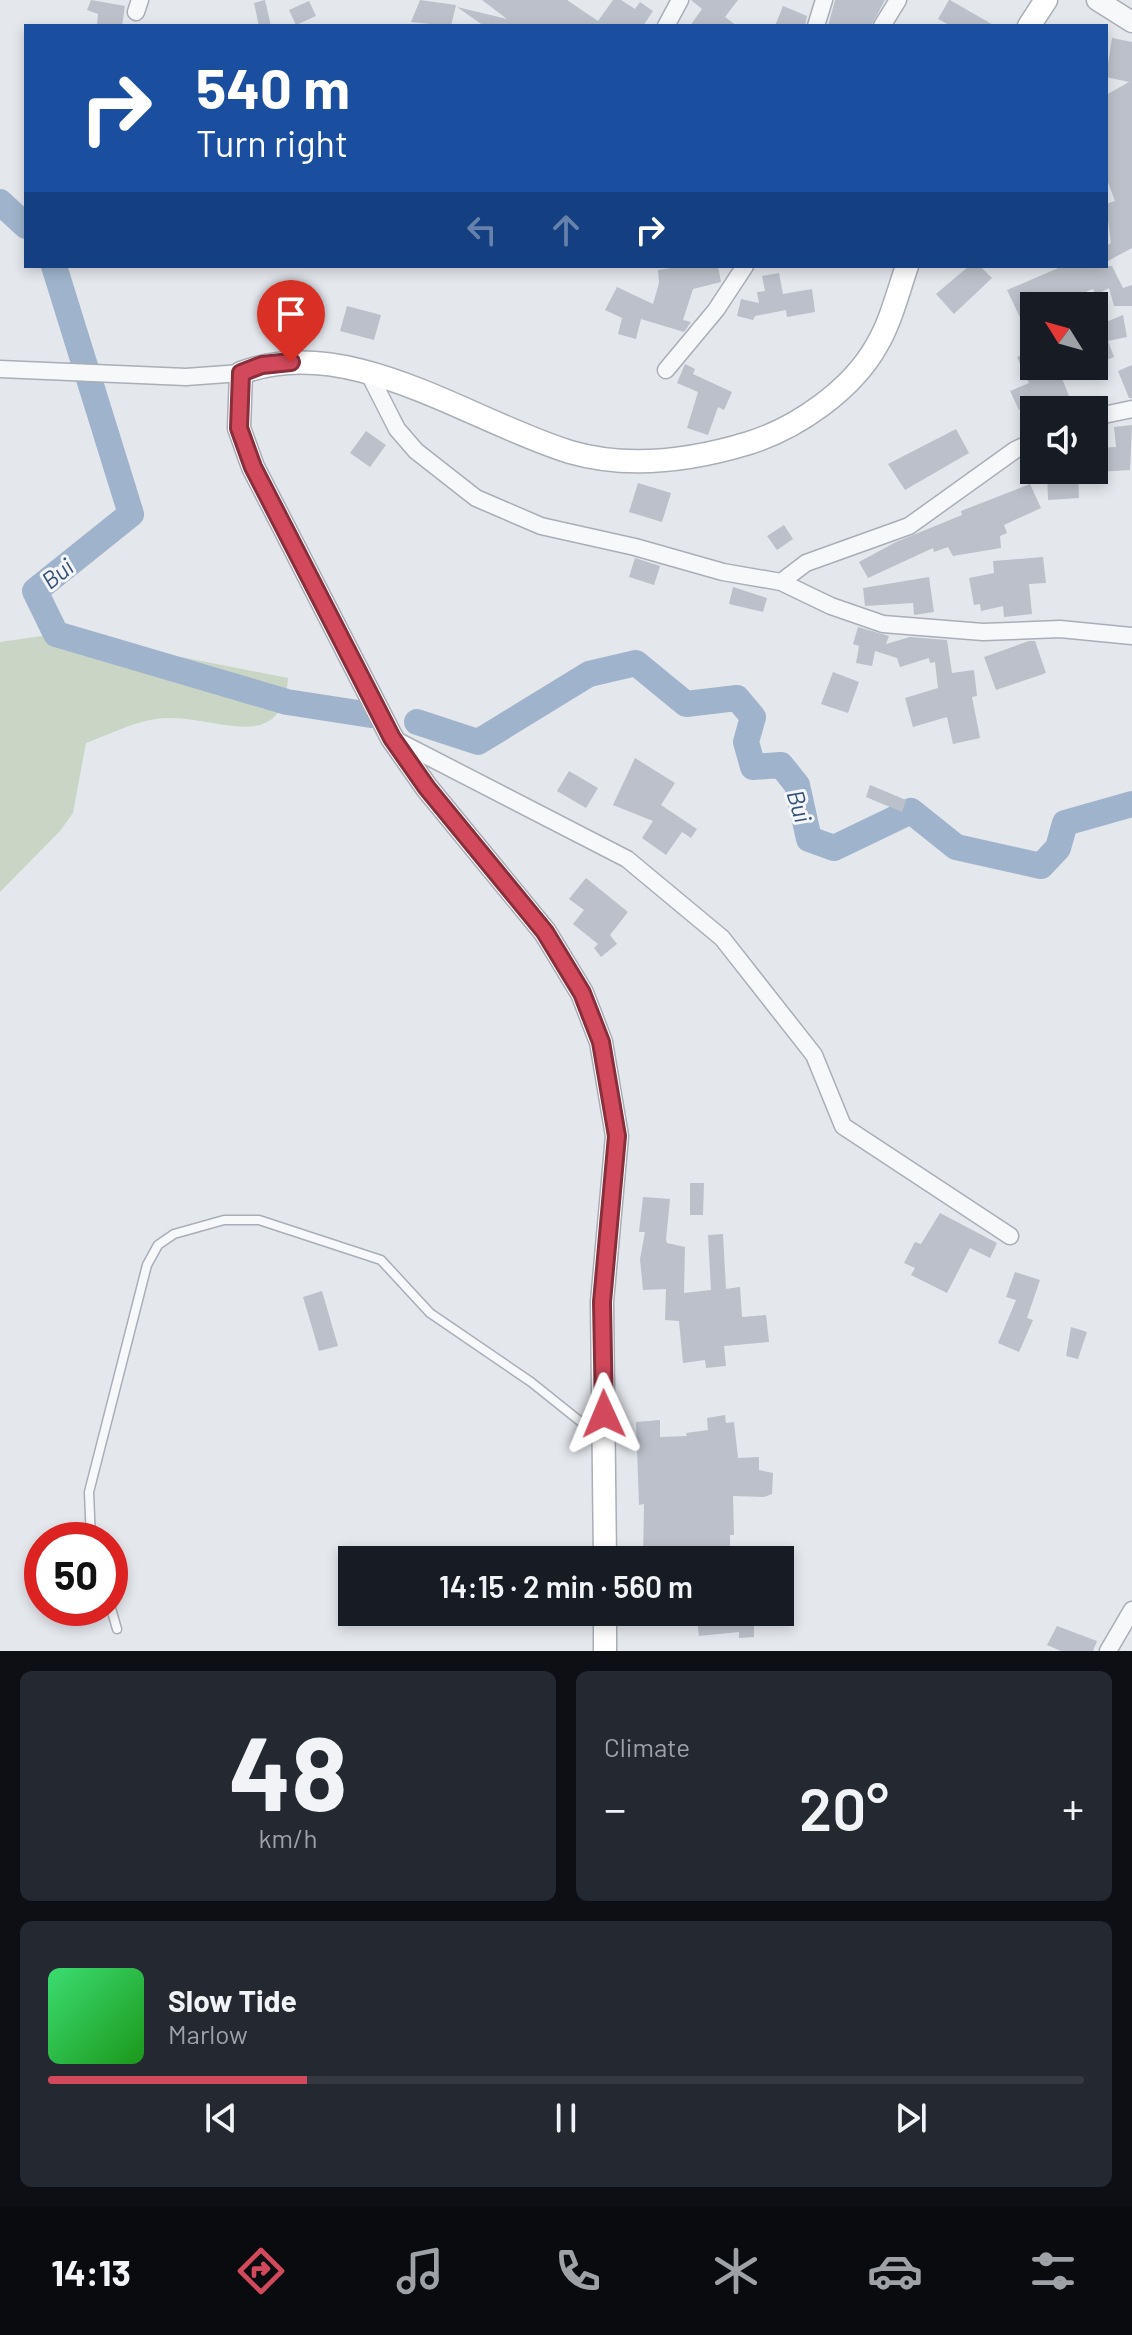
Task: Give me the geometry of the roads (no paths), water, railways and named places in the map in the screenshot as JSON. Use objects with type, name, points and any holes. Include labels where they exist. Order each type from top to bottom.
[{"type":"main road","points":[[605,1546],[602,1302],[617,1136],[601,1042],[582,993],[545,932],[427,788],[392,738],[253,467],[239,428],[241,373],[262,365],[291,362],[368,372],[570,452],[607,459],[705,457],[770,437],[824,403],[859,371],[877,346],[906,268]]},
{"type":"main road","points":[[605,1626],[605,1651]]},
{"type":"street","points":[[667,24],[680,0]]},
{"type":"street","points":[[817,24],[824,0]]},
{"type":"street","points":[[883,24],[898,0]]},
{"type":"street","points":[[1097,0],[1132,22]]},
{"type":"street","points":[[666,370],[716,310],[744,268]]},
{"type":"street","points":[[0,369],[186,377],[241,373]]},
{"type":"street","points":[[368,372],[397,429],[416,451],[476,498],[541,526],[635,547],[723,572],[781,582],[831,606],[883,624],[983,632],[1060,629],[1132,636]]},
{"type":"street","points":[[1108,414],[1132,409]]},
{"type":"street","points":[[781,582],[806,563],[909,526],[1020,448]]},
{"type":"street","points":[[392,738],[627,859],[722,938],[814,1055],[843,1126],[1010,1236]]},
{"type":"street","points":[[1108,1651],[1132,1610]]},
{"type":"lane","points":[[90,1522],[89,1492],[147,1265],[158,1245],[174,1234],[224,1220],[259,1220],[381,1260],[430,1313],[531,1382],[605,1441]]},
{"type":"waterway","name":"Bui","points":[[0,202],[24,224]]},
{"type":"waterway","name":"Bui","points":[[55,268],[131,514],[35,591],[56,634],[287,702],[371,715]]},
{"type":"waterway","name":"Bui","points":[[417,722],[478,742],[589,674],[636,663],[686,704],[737,698],[753,717],[746,742],[753,767],[781,765],[797,785],[809,839],[834,848],[911,811],[956,847],[1041,866],[1058,848],[1065,823],[1132,804]]}]
